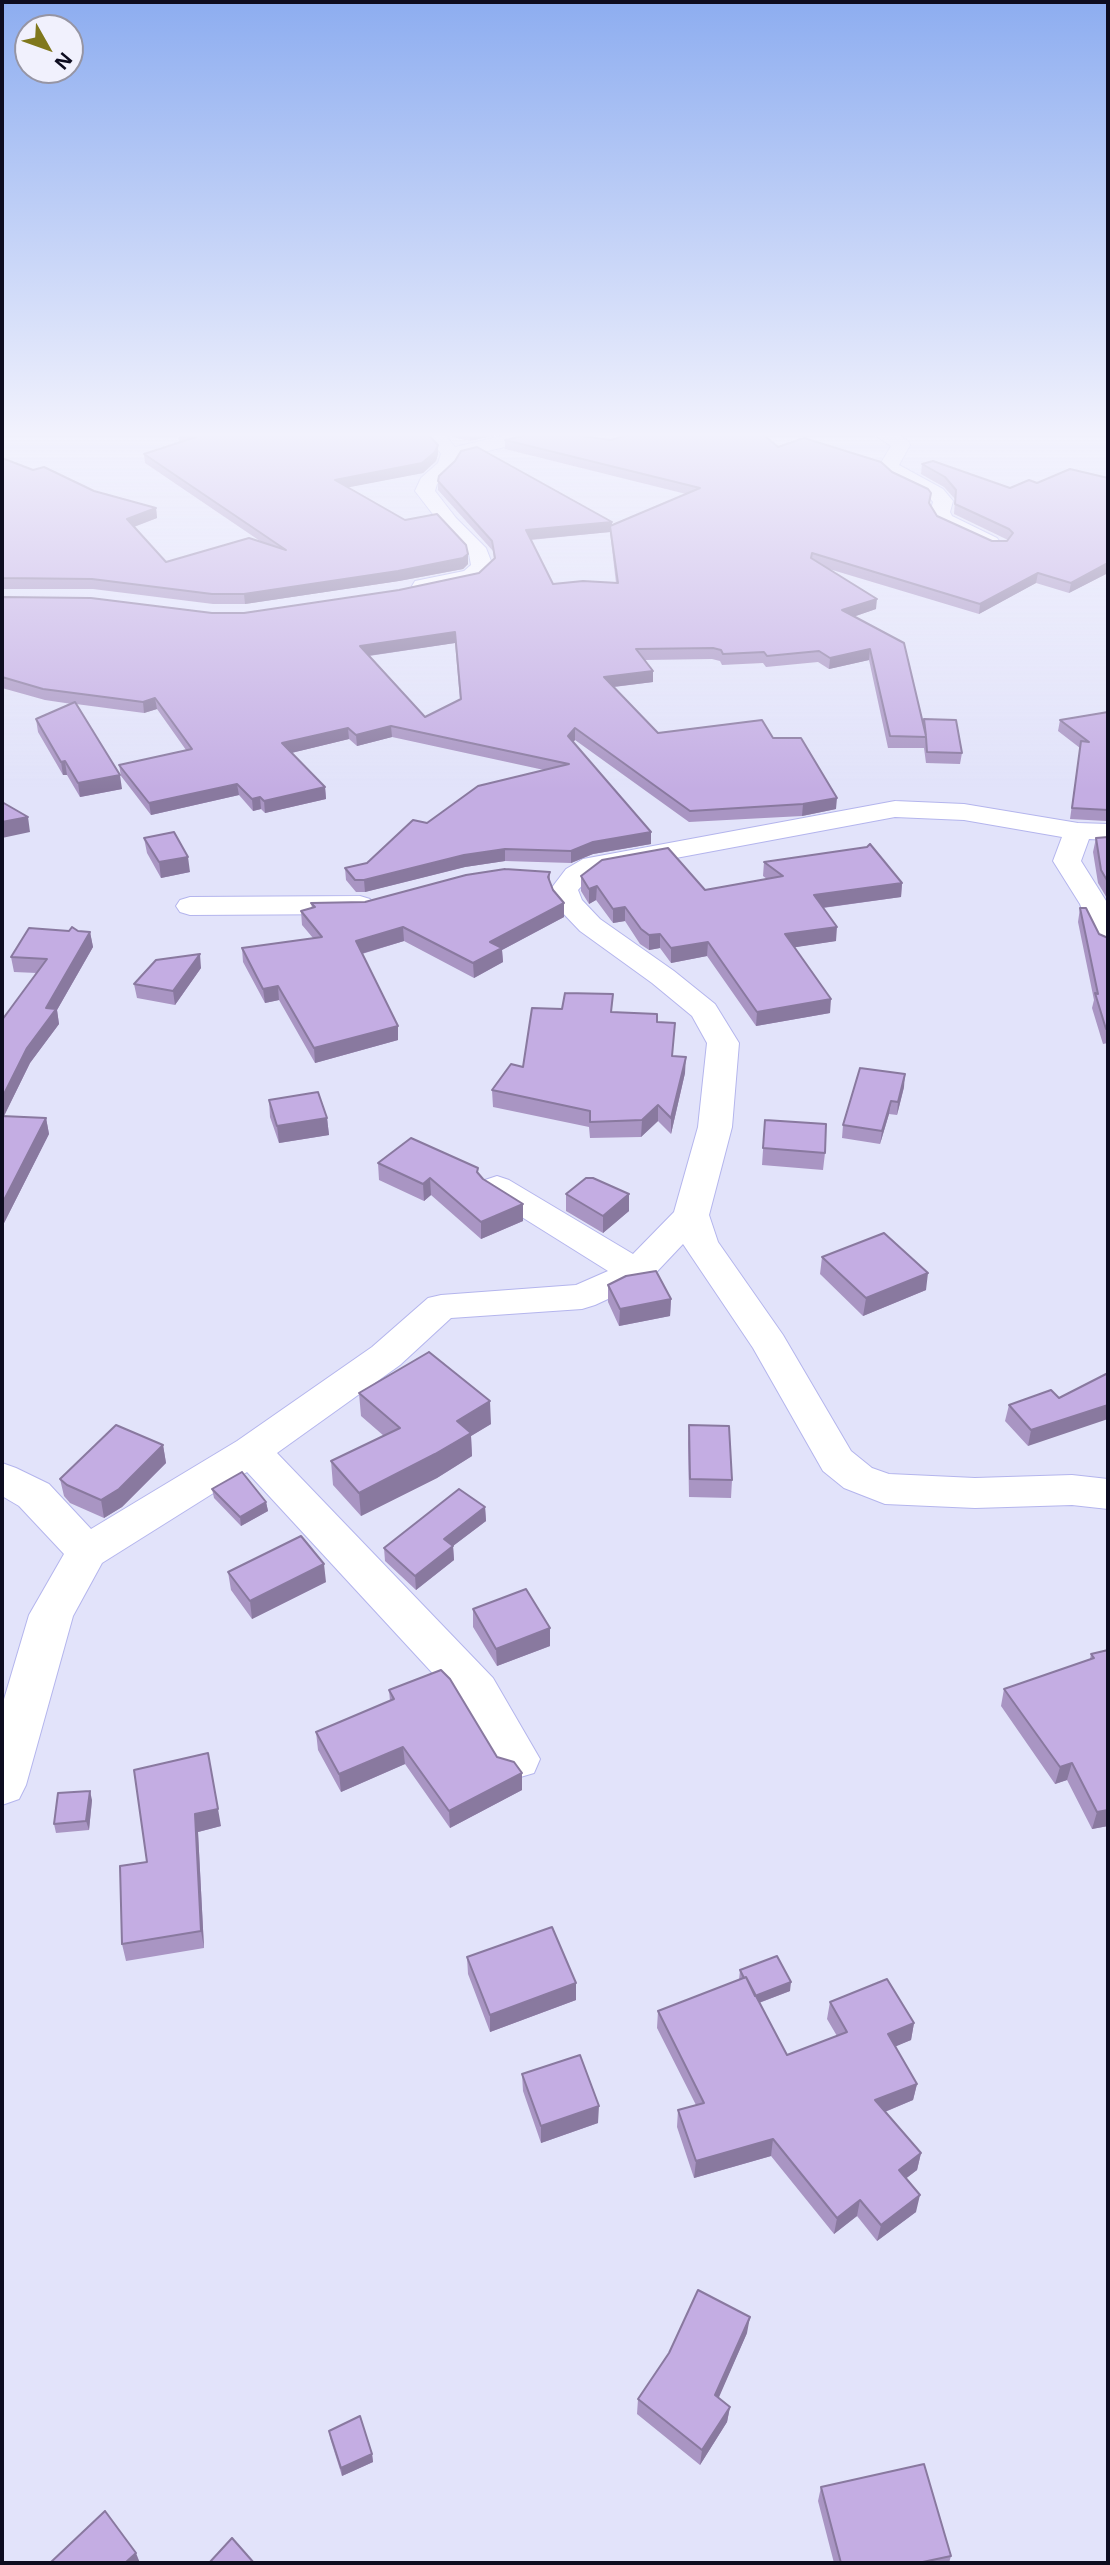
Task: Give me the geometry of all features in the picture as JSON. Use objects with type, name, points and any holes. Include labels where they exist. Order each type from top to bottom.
[{"type":"street","points":[[399,591],[471,576],[482,566],[478,551]]},
{"type":"street","points":[[4,1763],[51,1615],[87,1552],[251,1451],[386,1356],[441,1307],[582,1297],[635,1272],[691,1215],[715,1127],[723,1043],[704,1010],[590,925],[569,903],[564,890],[576,875],[593,865],[895,809],[964,812],[1093,832]]},
{"type":"street","points":[[1093,832],[1068,862],[1094,904],[1108,941]]},
{"type":"street","points":[[541,873],[576,875]]},
{"type":"street","points":[[190,906],[365,904],[387,899]]},
{"type":"street","points":[[497,1187],[635,1272]]},
{"type":"street","points":[[691,1215],[700,1243],[770,1344],[837,1461],[858,1478],[885,1489],[975,1493],[1072,1490],[1108,1494]]},
{"type":"street","points":[[251,1451],[477,1691],[517,1759]]},
{"type":"street","points":[[2,1478],[34,1495],[87,1552]]},
{"type":"building","points":[[2,551],[156,551],[166,562],[205,551],[467,551],[468,554],[463,558],[398,571],[244,594],[212,594],[92,579],[2,578]]},
{"type":"building","points":[[494,551],[536,551],[553,584],[583,581],[618,583],[613,551],[1108,551],[1108,563],[1071,583],[1038,573],[980,604],[812,553],[811,558],[877,599],[842,610],[904,643],[926,736],[924,719],[956,720],[962,753],[927,752],[926,737],[890,736],[870,649],[830,658],[819,651],[767,656],[764,652],[723,654],[721,650],[713,648],[636,649],[653,671],[604,677],[658,733],[762,720],[773,738],[801,738],[837,798],[803,804],[690,811],[575,728],[568,736],[651,832],[593,842],[571,851],[505,849],[464,855],[364,880],[355,880],[345,868],[367,863],[413,820],[427,823],[478,786],[569,764],[391,726],[356,735],[348,728],[282,743],[325,787],[264,801],[260,797],[252,799],[237,784],[149,803],[119,765],[192,749],[155,698],[143,702],[43,689],[2,677],[2,597],[91,598],[212,613],[244,613],[399,590],[479,573],[495,558]],"holes":[[[455,632],[461,699],[425,717],[360,646]]]},
{"type":"building","points":[[75,702],[120,775],[78,783],[65,761],[61,762],[36,719]]},
{"type":"building","points":[[1108,712],[1108,810],[1072,808],[1081,741],[1089,742],[1060,720]]},
{"type":"building","points":[[2,802],[28,817],[2,822]]},
{"type":"building","points":[[174,832],[188,857],[159,862],[144,838]]},
{"type":"building","points":[[1108,837],[1108,882],[1101,870],[1096,838]]},
{"type":"building","points":[[870,844],[902,883],[814,895],[837,927],[785,934],[831,999],[757,1012],[708,942],[671,948],[660,934],[649,935],[641,929],[625,907],[613,909],[597,886],[589,889],[581,876],[602,860],[668,848],[705,890],[783,876],[764,862],[867,847]]},
{"type":"building","points":[[505,869],[550,872],[548,877],[553,890],[564,903],[490,942],[502,948],[473,963],[403,927],[356,941],[398,1026],[314,1048],[278,986],[263,989],[242,948],[322,937],[301,911],[315,907],[311,903],[365,902],[466,875]]},
{"type":"building","points":[[1080,908],[1086,908],[1099,934],[1108,938],[1108,1029],[1095,993],[1098,994]]},
{"type":"building","points":[[72,927],[78,931],[90,932],[46,1008],[56,1009],[27,1048],[2,1098],[2,1020],[47,959],[11,957],[29,928],[69,931]]},
{"type":"building","points":[[200,954],[173,991],[134,984],[156,960]]},
{"type":"building","points":[[565,993],[613,994],[611,1012],[657,1014],[657,1022],[675,1023],[672,1056],[686,1057],[671,1118],[658,1105],[642,1120],[590,1122],[590,1111],[492,1090],[511,1064],[523,1067],[532,1008],[562,1009]]},
{"type":"building","points":[[860,1068],[905,1074],[898,1102],[891,1101],[882,1131],[843,1125]]},
{"type":"building","points":[[318,1092],[327,1118],[277,1126],[269,1100]]},
{"type":"building","points":[[2,1116],[46,1118],[2,1204]]},
{"type":"building","points":[[765,1120],[826,1124],[825,1153],[763,1148]]},
{"type":"building","points":[[411,1138],[478,1168],[477,1172],[483,1179],[523,1204],[481,1222],[430,1178],[423,1184],[378,1163]]},
{"type":"building","points":[[586,1178],[593,1178],[629,1194],[603,1216],[566,1194]]},
{"type":"building","points":[[884,1233],[928,1273],[866,1298],[822,1257]]},
{"type":"building","points":[[656,1271],[671,1299],[620,1309],[608,1285],[626,1276]]},
{"type":"building","points":[[429,1352],[490,1401],[457,1421],[471,1433],[359,1493],[331,1461],[400,1428],[359,1393]]},
{"type":"building","points":[[1108,1373],[1108,1405],[1031,1430],[1009,1405],[1051,1390],[1059,1398]]},
{"type":"building","points":[[116,1425],[163,1445],[119,1489],[101,1500],[67,1485],[60,1479]]},
{"type":"building","points":[[689,1425],[729,1426],[732,1480],[690,1479]]},
{"type":"building","points":[[242,1472],[266,1502],[240,1517],[212,1489]]},
{"type":"building","points":[[459,1489],[485,1507],[444,1539],[453,1546],[415,1576],[384,1548]]},
{"type":"building","points":[[301,1536],[324,1564],[250,1601],[228,1572]]},
{"type":"building","points":[[526,1589],[550,1628],[496,1649],[473,1609]]},
{"type":"building","points":[[1108,1650],[1108,1810],[1097,1812],[1072,1763],[1060,1767],[1004,1689],[1094,1658],[1091,1654]]},
{"type":"building","points":[[441,1670],[450,1679],[497,1757],[514,1762],[522,1773],[449,1811],[403,1747],[339,1774],[316,1732],[394,1699],[389,1690]]},
{"type":"building","points":[[208,1753],[218,1809],[195,1814],[201,1931],[122,1944],[120,1866],[147,1862],[134,1770]]},
{"type":"building","points":[[90,1791],[86,1821],[54,1824],[58,1793]]},
{"type":"building","points":[[552,1927],[576,1983],[490,2015],[467,1957]]},
{"type":"building","points":[[777,1956],[791,1982],[755,1996],[740,1970]]},
{"type":"building","points":[[746,1977],[787,2055],[847,2032],[830,2002],[887,1979],[914,2023],[888,2034],[917,2084],[875,2100],[921,2153],[899,2170],[920,2195],[881,2225],[860,2200],[837,2218],[773,2139],[696,2161],[678,2110],[704,2103],[658,2011]]},
{"type":"building","points":[[580,2055],[599,2106],[541,2126],[522,2074]]},
{"type":"building","points":[[698,2290],[750,2317],[715,2395],[730,2407],[702,2450],[638,2399],[669,2353]]},
{"type":"building","points":[[360,2416],[372,2454],[341,2468],[329,2431]]},
{"type":"building","points":[[924,2464],[951,2556],[918,2563],[841,2563],[821,2487]]},
{"type":"building","points":[[105,2511],[136,2553],[125,2563],[50,2563]]},
{"type":"building","points":[[232,2538],[254,2563],[209,2563]]}]
